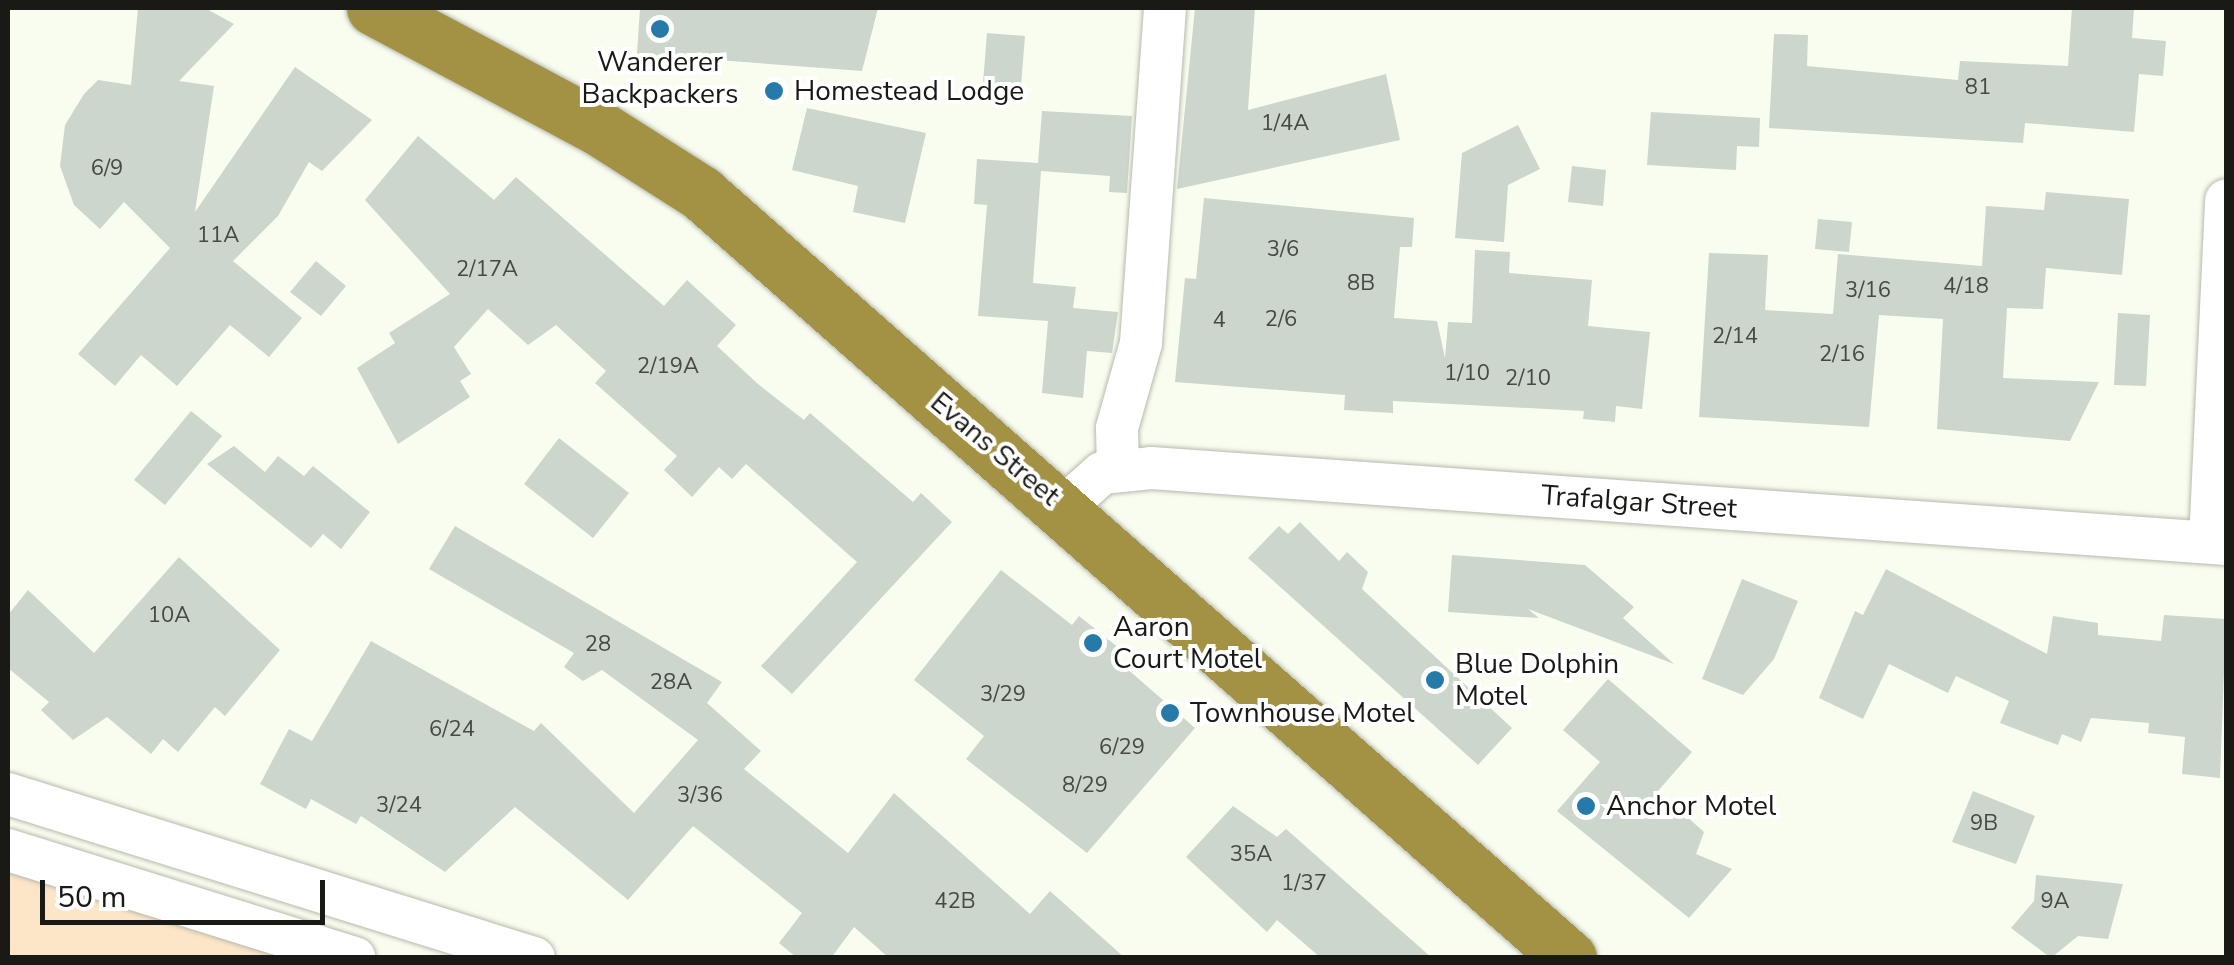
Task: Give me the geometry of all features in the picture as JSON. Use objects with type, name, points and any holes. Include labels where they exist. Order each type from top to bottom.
[{"type":"highway","name":"Evans Street","points":[[374,8],[627,144],[701,193],[1064,507],[1213,648],[1569,958]]},
{"type":"street","points":[[1064,507],[1118,468],[1117,428],[1141,343],[1165,8]]},
{"type":"street","points":[[2218,543],[2226,200]]},
{"type":"street","name":"Trafalgar Street","points":[[1118,468],[2218,543]]},
{"type":"street","points":[[8,794],[534,958]]},
{"type":"street","points":[[8,850],[355,958]]},
{"type":"shaded area","points":[[8,869],[292,957],[8,957]]},
{"type":"building","points":[[138,8],[205,8],[234,24],[179,81],[214,86],[195,212],[295,67],[372,120],[322,171],[309,162],[278,216],[233,261],[302,318],[269,357],[230,325],[177,386],[141,355],[115,386],[78,354],[170,248],[124,202],[100,229],[74,205],[60,166],[65,125],[84,94],[98,80],[131,85]]},
{"type":"building","points":[[640,8],[878,8],[862,71],[637,54]]},
{"type":"building","points":[[1195,8],[1255,8],[1248,110],[1386,74],[1400,140],[1177,189]]},
{"type":"building","points":[[2072,8],[2134,8],[2132,38],[2166,41],[2163,76],[2139,74],[2134,132],[2025,123],[2023,143],[1769,128],[1774,34],[1808,35],[1807,66],[1958,80],[1960,61],[2068,66]]},
{"type":"building","points":[[987,33],[1025,36],[1021,86],[983,83]]},
{"type":"building","points":[[807,108],[926,133],[905,223],[853,212],[858,186],[792,170]]},
{"type":"building","points":[[1042,111],[1132,116],[1127,193],[1109,192],[1110,176],[1041,171],[1033,283],[1076,287],[1073,308],[1118,312],[1112,353],[1087,351],[1083,398],[1042,393],[1048,321],[978,316],[987,205],[974,204],[977,159],[1038,163]]},
{"type":"building","points":[[1651,112],[1760,118],[1759,147],[1737,146],[1736,170],[1647,165]]},
{"type":"building","points":[[1518,125],[1540,169],[1508,185],[1504,242],[1455,238],[1462,153]]},
{"type":"building","points":[[418,136],[494,200],[516,177],[664,306],[687,280],[736,325],[717,346],[758,384],[804,420],[810,413],[913,502],[921,493],[952,522],[792,694],[761,666],[857,562],[746,464],[732,479],[719,467],[692,497],[664,470],[677,456],[595,383],[606,371],[556,325],[528,345],[488,309],[454,347],[471,374],[460,381],[470,397],[398,444],[357,368],[395,343],[389,333],[450,294],[365,200]]},
{"type":"building","points":[[1572,166],[1606,170],[1603,206],[1568,202]]},
{"type":"building","points":[[2046,192],[2129,199],[2122,275],[2046,268],[2043,309],[2007,308],[2003,378],[2099,382],[2070,441],[1937,429],[1943,319],[1879,315],[1869,427],[1699,417],[1709,253],[1768,255],[1765,310],[1833,314],[1838,254],[1982,266],[1986,206],[2044,210]]},
{"type":"building","points":[[1204,198],[1414,218],[1412,247],[1400,247],[1394,318],[1437,321],[1445,358],[1448,322],[1472,323],[1475,250],[1510,252],[1509,273],[1592,280],[1588,326],[1650,332],[1642,409],[1616,406],[1615,422],[1583,419],[1584,411],[1393,401],[1393,413],[1344,410],[1345,395],[1175,382],[1185,278],[1196,279]]},
{"type":"building","points":[[1818,219],[1852,222],[1849,252],[1815,249]]},
{"type":"building","points":[[316,261],[346,286],[321,316],[290,292]]},
{"type":"building","points":[[2118,313],[2150,315],[2146,386],[2114,385]]},
{"type":"building","points":[[191,411],[222,436],[165,505],[134,480]]},
{"type":"building","points":[[559,438],[629,493],[593,538],[524,484]]},
{"type":"building","points":[[234,446],[265,472],[278,456],[304,476],[313,466],[370,512],[341,549],[323,534],[311,548],[207,464]]},
{"type":"building","points":[[1300,522],[1339,561],[1347,552],[1368,572],[1362,589],[1512,728],[1478,765],[1248,558],[1279,526],[1288,534]]},
{"type":"building","points":[[455,526],[722,682],[707,703],[761,751],[744,769],[848,853],[894,793],[1030,914],[1050,891],[1125,958],[889,958],[854,927],[831,958],[797,958],[779,943],[802,913],[693,826],[628,900],[515,807],[445,872],[361,816],[356,824],[311,799],[306,809],[260,784],[289,729],[312,741],[371,641],[534,731],[541,723],[634,813],[698,740],[602,670],[583,681],[564,667],[574,653],[429,569]]},
{"type":"building","points":[[1452,555],[1585,565],[1634,607],[1623,618],[1674,664],[1528,609],[1539,618],[1448,612]]},
{"type":"building","points":[[179,557],[280,650],[225,716],[215,707],[178,752],[163,739],[151,754],[107,717],[73,740],[41,710],[49,702],[8,668],[8,615],[28,590],[94,653]]},
{"type":"building","points":[[1886,569],[2047,654],[2053,616],[2098,623],[2098,635],[2161,641],[2164,615],[2226,619],[2220,778],[2182,774],[2185,737],[2148,733],[2149,723],[2091,718],[2081,742],[2062,734],[2058,745],[2000,723],[2009,701],[1956,676],[1948,693],[1889,664],[1863,719],[1819,698],[1855,611],[1863,615]]},
{"type":"building","points":[[1001,570],[1072,625],[1079,616],[1124,652],[1117,660],[1195,728],[1087,853],[966,759],[984,736],[914,680]]},
{"type":"building","points":[[1742,579],[1798,601],[1774,659],[1743,695],[1702,679]]},
{"type":"building","points":[[1608,679],[1692,752],[1658,791],[1704,832],[1696,854],[1732,869],[1689,918],[1557,811],[1600,762],[1563,730]]},
{"type":"building","points":[[1973,791],[2035,816],[2016,864],[1952,842]]},
{"type":"building","points":[[1233,806],[1277,837],[1286,829],[1432,958],[1321,958],[1277,920],[1267,932],[1186,857]]},
{"type":"building","points":[[2036,875],[2123,884],[2108,939],[2078,936],[2051,958],[2011,928],[2034,901]]},
{"type":"place","name":"Wanderer Backpackers","points":[[660,29]]},
{"type":"place","name":"Homestead Lodge","points":[[774,91]]},
{"type":"place","name":"Aaron Court Motel","points":[[1093,643]]},
{"type":"place","name":"Blue Dolphin Motel","points":[[1435,680]]},
{"type":"place","name":"Townhouse Motel","points":[[1170,713]]},
{"type":"place","name":"Anchor Motel","points":[[1586,806]]}]
